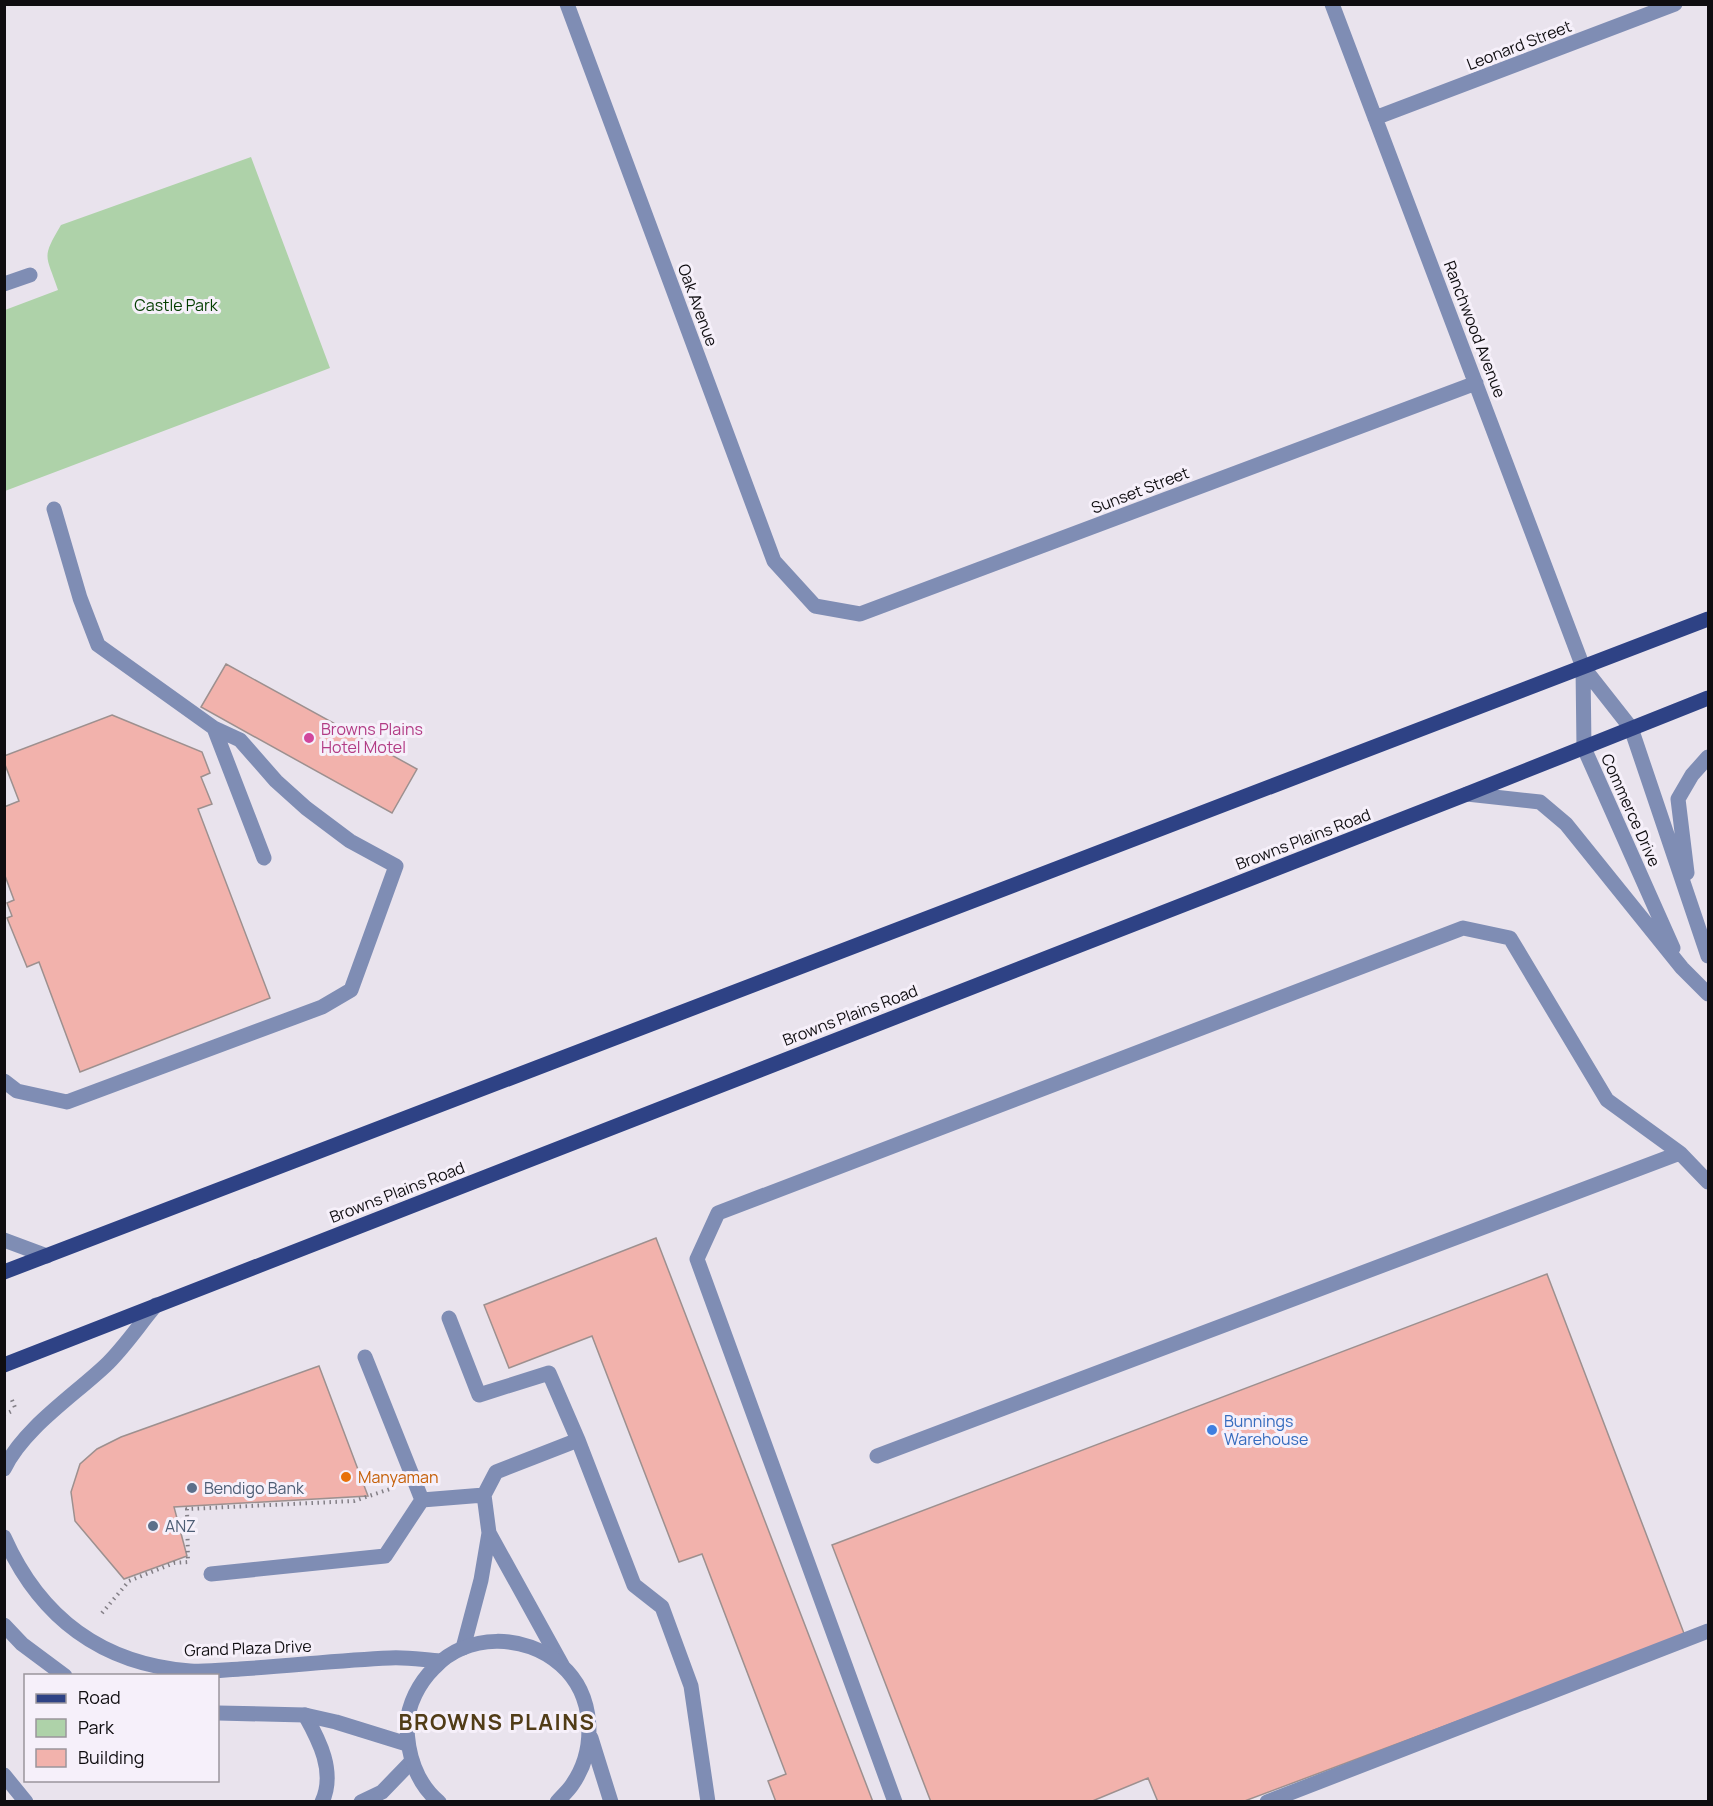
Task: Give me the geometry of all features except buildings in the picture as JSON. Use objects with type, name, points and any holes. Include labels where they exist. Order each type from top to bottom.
[{"type":"main road","points":[[4,1272],[1708,619]]},
{"type":"main road","name":"Browns Plains Road","points":[[4,1365],[1708,698]]},
{"type":"street","name":"Oak Avenue","points":[[567,4],[774,561],[815,606]]},
{"type":"street","name":"Ranchwood Avenue","points":[[1332,4],[1583,667]]},
{"type":"street","name":"Leonard Street","points":[[1375,118],[1675,4]]},
{"type":"street","points":[[4,284],[30,274]]},
{"type":"street","name":"Sunset Street","points":[[815,606],[860,614],[1476,383]]},
{"type":"street","points":[[4,1081],[17,1091],[67,1102],[322,1007],[351,990],[396,866],[350,841],[306,808],[276,781],[240,740],[214,728],[98,645],[80,598],[54,509]]},
{"type":"street","name":"Commerce Drive","points":[[1583,667],[1631,728],[1708,956]]},
{"type":"street","name":"Commerce Drive","points":[[1583,667],[1584,748],[1682,968]]},
{"type":"street","points":[[214,728],[264,858]]},
{"type":"street","name":"Commerce Drive","points":[[1690,902],[1678,799],[1692,775],[1708,757]]},
{"type":"street","name":"Commerce Drive","points":[[1467,794],[1540,802],[1566,824],[1682,968],[1708,994]]},
{"type":"street","points":[[895,1802],[697,1259],[717,1213],[1463,928],[1510,938],[1607,1100],[1680,1153],[1708,1182]]},
{"type":"street","points":[[877,1456],[1680,1153]]},
{"type":"street","points":[[4,1240],[47,1256]]},
{"type":"street","points":[[4,1469],[11,1454],[25,1438],[107,1364],[156,1305]]},
{"type":"street","points":[[449,1318],[479,1395],[549,1373],[578,1440],[634,1585],[662,1607],[691,1686],[708,1802]]},
{"type":"street","points":[[365,1357],[422,1500]]},
{"type":"street","points":[[463,1648],[481,1580],[489,1533],[484,1495],[495,1472],[578,1440]]},
{"type":"street","points":[[422,1500],[484,1495]]},
{"type":"street","points":[[211,1574],[385,1556],[422,1500]]},
{"type":"street","points":[[489,1533],[562,1665],[578,1686],[587,1710],[590,1736],[610,1802]]},
{"type":"street","name":"Grand Plaza Drive","points":[[4,1537],[35,1591],[70,1627],[109,1652],[146,1664],[191,1671],[393,1658],[441,1661]]},
{"type":"street","points":[[4,1624],[22,1644],[61,1674]]},
{"type":"street","points":[[1267,1802],[1708,1631]]},
{"type":"street","points":[[439,1802],[421,1782],[408,1744],[407,1722],[413,1699],[424,1678],[441,1661],[463,1648],[489,1641],[515,1642],[541,1650],[562,1665]]},
{"type":"street","points":[[219,1713],[305,1715],[408,1744]]},
{"type":"street","points":[[305,1715],[322,1746],[326,1766],[327,1782],[321,1802]]},
{"type":"street","points":[[556,1802],[572,1786],[585,1762],[590,1736]]},
{"type":"street","points":[[361,1802],[382,1792],[412,1761]]},
{"type":"street","points":[[4,1775],[26,1802]]},
{"type":"path","points":[[12,1400],[16,1410]]},
{"type":"path","points":[[102,1613],[129,1581],[174,1563],[188,1562],[187,1509],[354,1502],[391,1488]]},
{"type":"green space","name":"Castle Park","points":[[251,157],[330,368],[5,491],[5,310],[58,290],[48,263],[48,251],[61,225]]},
{"type":"place","name":"Browns Plains Hotel Motel","points":[[309,738]]},
{"type":"place","name":"Bunnings Warehouse","points":[[1212,1430]]},
{"type":"place","name":"Manyaman","points":[[346,1477]]},
{"type":"place","name":"Bendigo Bank","points":[[192,1488]]},
{"type":"place","name":"ANZ","points":[[153,1526]]},
{"type":"district","name":"BROWNS PLAINS","points":[[497,1722]]}]
